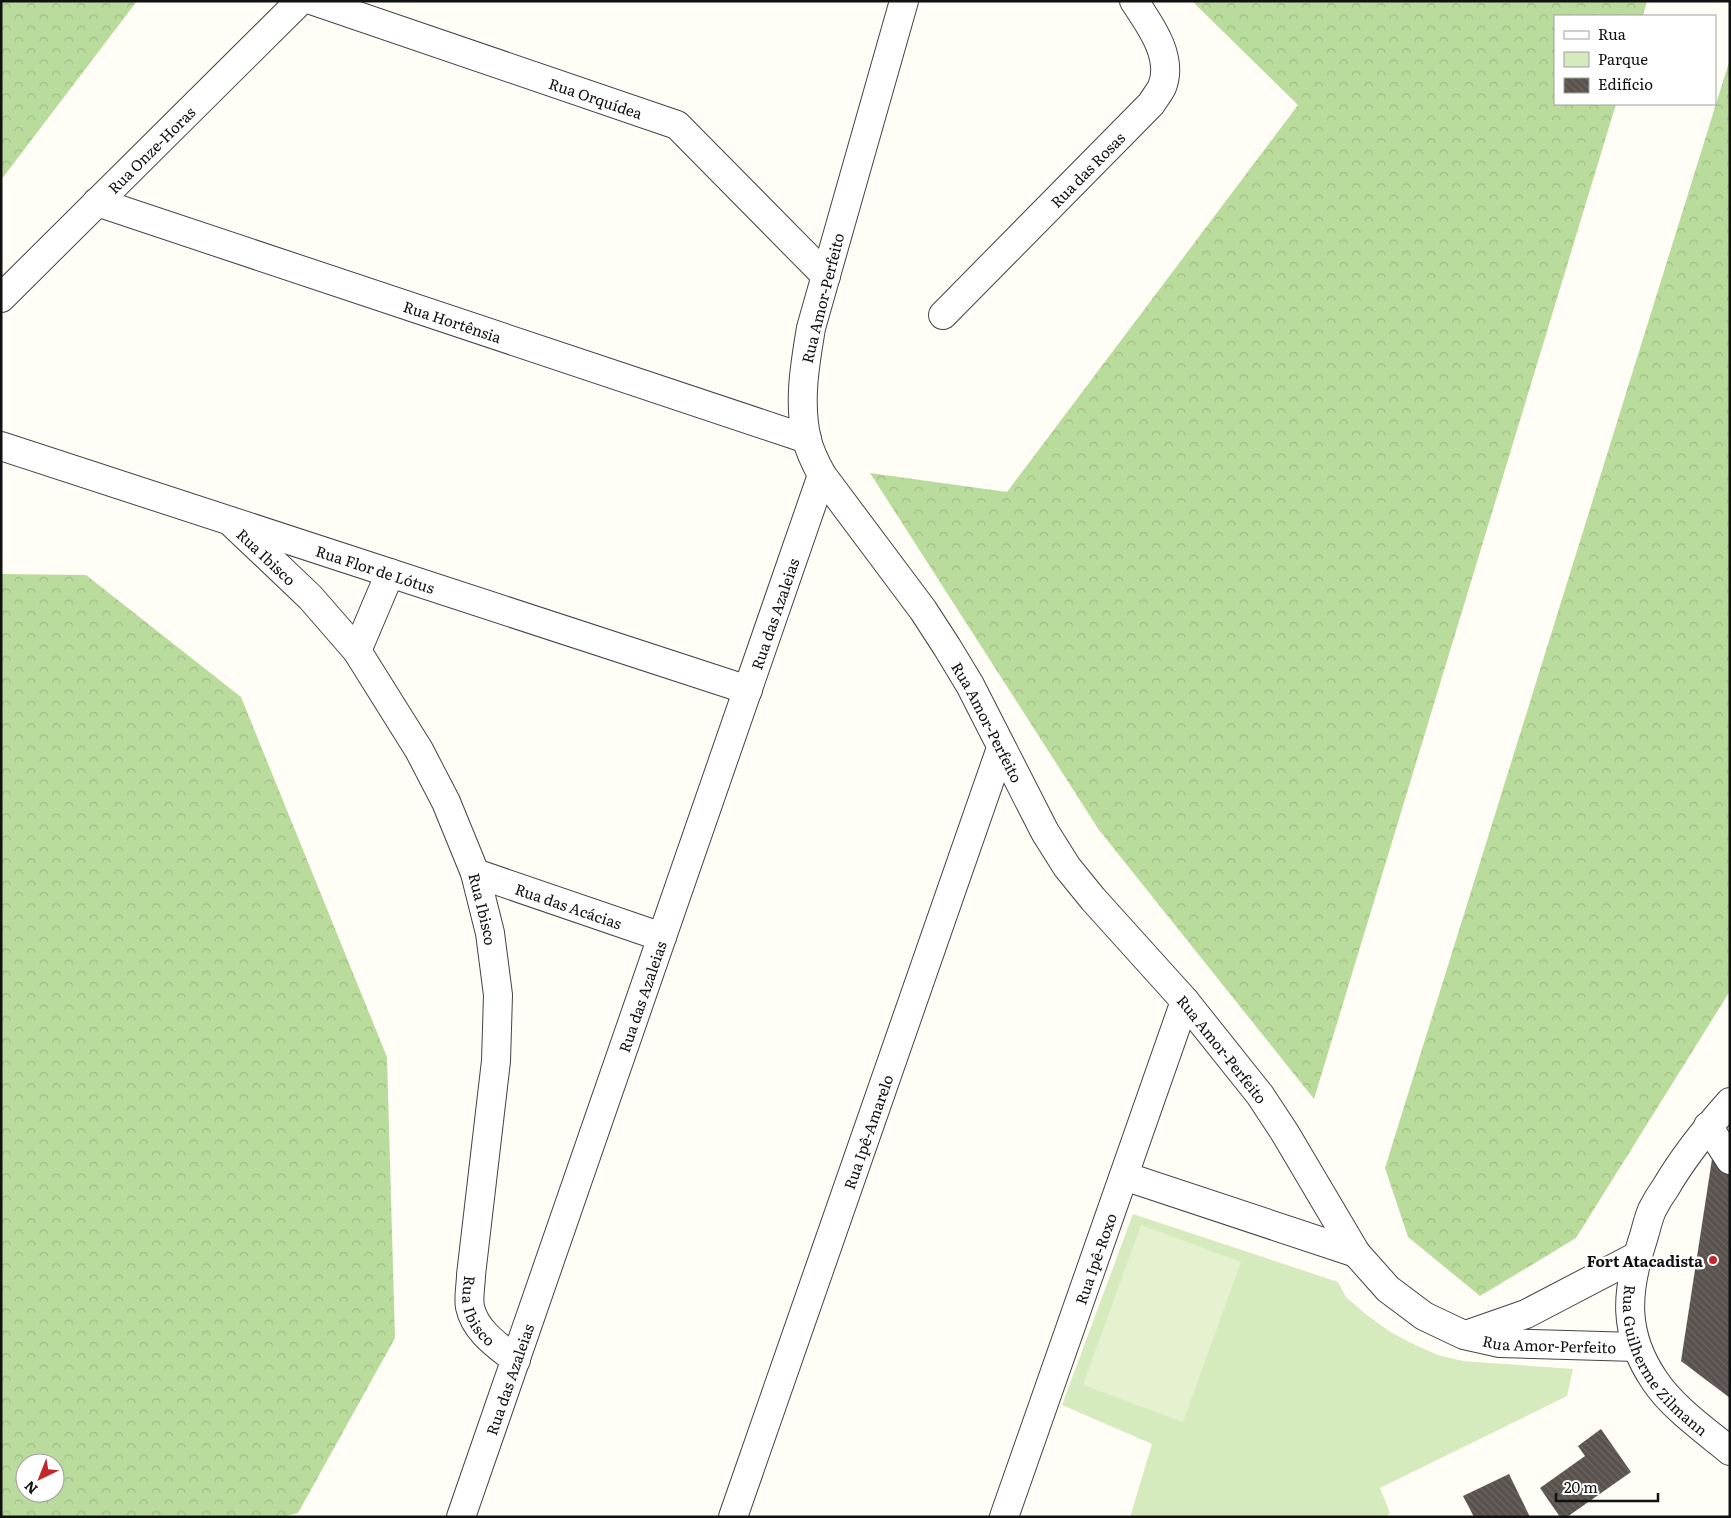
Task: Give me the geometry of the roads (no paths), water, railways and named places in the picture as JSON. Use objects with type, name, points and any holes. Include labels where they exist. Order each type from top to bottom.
[{"type":"street","name":"Rua Onze-Horas","points":[[1,298],[300,1]]},
{"type":"street","name":"Rua Orquídea","points":[[314,1],[677,125],[826,276]]},
{"type":"street","name":"Rua Amor-Perfeito","points":[[904,1],[811,328],[804,371],[803,405],[807,439],[812,456],[822,475],[923,610],[970,685],[1045,832],[1067,867],[1093,899],[1185,1001],[1260,1095],[1285,1133],[1356,1253],[1388,1289],[1424,1316],[1464,1336],[1500,1343],[1636,1347]]},
{"type":"street","name":"Rua das Rosas","points":[[943,315],[1151,104],[1162,87],[1165,66],[1161,48],[1134,1]]},
{"type":"street","name":"Rua Hortênsia","points":[[98,202],[807,439]]},
{"type":"street","name":"Rua Flor de Lótus","points":[[1,446],[748,690]]},
{"type":"street","name":"Rua das Azaleias","points":[[462,1517],[822,475]]},
{"type":"street","name":"Rua Ibisco","points":[[230,521],[310,598],[357,651],[419,750],[446,802],[475,872],[490,933],[498,995],[496,1061],[471,1275],[470,1306],[478,1325],[489,1338],[516,1360]]},
{"type":"street","points":[[357,651],[390,573]]},
{"type":"street","name":"Rua Ipê-Amarelo","points":[[733,1517],[1001,748]]},
{"type":"street","name":"Rua das Acácias","points":[[475,872],[662,937]]},
{"type":"street","name":"Rua Ipê-Roxo","points":[[1004,1517],[1185,1001]]},
{"type":"street","name":"Rua Guilherme Zilmann","points":[[1730,1102],[1708,1126],[1680,1162],[1653,1209],[1637,1256],[1630,1285],[1629,1311],[1636,1347],[1655,1381],[1686,1415],[1730,1451]]},
{"type":"street","points":[[1708,1126],[1730,1160]]},
{"type":"street","points":[[1124,1176],[1356,1253]]},
{"type":"street","name":"Rua Amor-Perfeito","points":[[1464,1336],[1526,1314],[1637,1256]]},
{"type":"place","name":"Fort Atacadista","points":[[1713,1260]]}]
